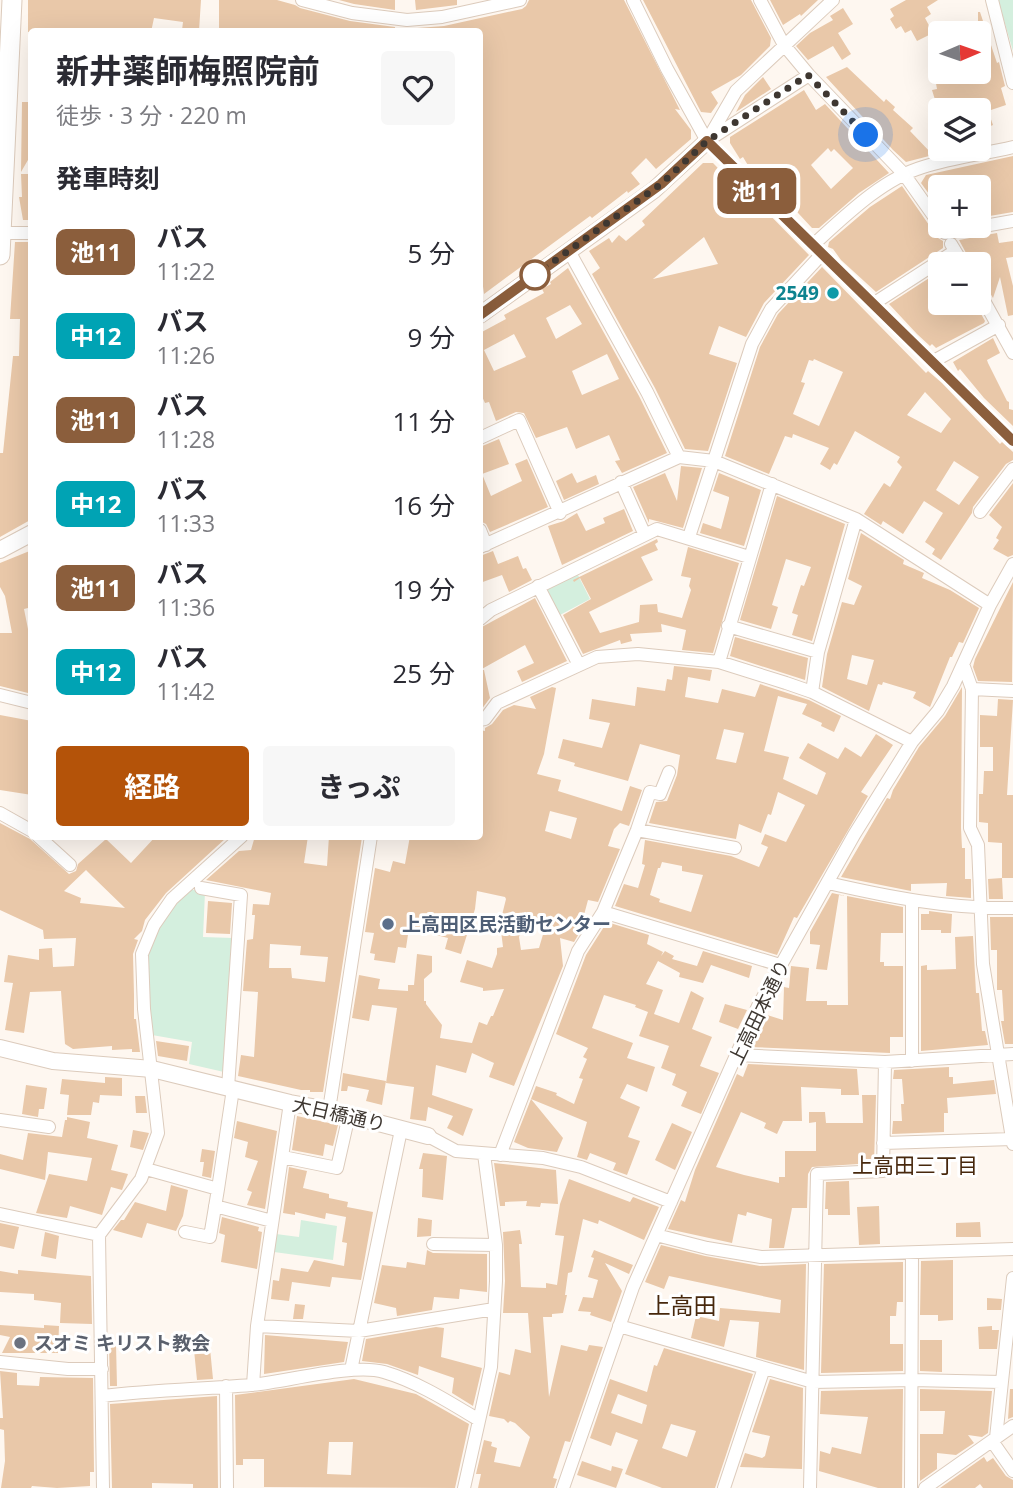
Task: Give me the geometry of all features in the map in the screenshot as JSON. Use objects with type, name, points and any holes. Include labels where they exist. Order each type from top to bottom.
[{"type":"main road","points":[[0,255],[4,91],[12,0]]},
{"type":"street","points":[[302,0],[352,13],[393,19],[429,19],[477,5],[520,0]]},
{"type":"street","points":[[633,0],[707,141],[1013,440]]},
{"type":"street","points":[[760,0],[784,45],[808,75],[904,174],[928,208]]},
{"type":"street","points":[[707,141],[736,91],[833,0]]},
{"type":"street","points":[[992,0],[1013,83]]},
{"type":"street","points":[[483,313],[661,184],[707,141],[808,75]]},
{"type":"street","points":[[689,537],[752,344],[771,309],[817,249],[857,205],[904,174],[922,167],[1013,147]]},
{"type":"street","points":[[991,223],[1013,221]]},
{"type":"street","points":[[2,233],[28,233]]},
{"type":"street","points":[[873,304],[955,251],[948,238]]},
{"type":"street","points":[[569,251],[647,392],[679,457]]},
{"type":"street","points":[[991,312],[1013,353]]},
{"type":"street","points":[[932,362],[999,325]]},
{"type":"street","points":[[483,437],[519,420],[560,513]]},
{"type":"street","points":[[483,546],[679,457],[713,461],[856,519],[990,606]]},
{"type":"street","points":[[980,512],[1013,469]]},
{"type":"street","points":[[621,482],[644,533]]},
{"type":"street","points":[[719,662],[748,556],[772,484]]},
{"type":"street","points":[[812,692],[818,652],[856,519]]},
{"type":"street","points":[[483,617],[538,586],[657,529],[748,556]]},
{"type":"street","points":[[0,550],[28,535]]},
{"type":"street","name":"上高田本通り","points":[[563,1488],[619,1326],[656,1235],[694,1155],[758,1006],[854,835],[912,742],[938,711],[1013,564]]},
{"type":"street","points":[[538,586],[579,665]]},
{"type":"street","points":[[728,626],[818,652]]},
{"type":"street","points":[[483,719],[498,703],[597,657],[638,654],[719,662],[812,692],[912,742]]},
{"type":"street","points":[[883,1143],[1013,1141],[983,964],[978,845],[970,828],[972,690],[963,664]]},
{"type":"street","points":[[972,690],[1013,691]]},
{"type":"street","points":[[0,695],[28,702]]},
{"type":"street","points":[[500,1156],[578,951],[603,912],[650,792],[660,794],[668,772]]},
{"type":"street","points":[[0,813],[28,829]]},
{"type":"street","points":[[637,830],[735,848]]},
{"type":"street","points":[[42,840],[70,865]]},
{"type":"street","points":[[103,1488],[99,1235],[141,1179],[158,1133],[144,1009],[142,954],[154,925],[172,899],[238,840]]},
{"type":"street","points":[[329,1110],[370,840]]},
{"type":"street","points":[[828,883],[912,901],[981,909],[1013,908]]},
{"type":"street","points":[[185,1232],[210,1237],[218,1189],[230,1088],[241,895],[201,888]]},
{"type":"street","points":[[912,901],[912,1061]]},
{"type":"street","points":[[603,912],[780,965]]},
{"type":"street","name":"大日橋通り","points":[[0,1048],[53,1061],[152,1069],[428,1136],[456,1151],[543,1158],[581,1167],[671,1202]]},
{"type":"street","points":[[736,1055],[885,1062],[1013,1054]]},
{"type":"street","points":[[810,1488],[817,1174],[883,1171],[885,1062]]},
{"type":"street","points":[[253,1385],[257,1326],[290,1103]]},
{"type":"street","points":[[283,1157],[337,1168],[349,1115]]},
{"type":"street","points":[[0,1120],[49,1127]]},
{"type":"street","points":[[351,1370],[401,1130]]},
{"type":"street","points":[[464,1488],[491,1367],[496,1245],[484,1154]]},
{"type":"street","points":[[146,1169],[218,1189]]},
{"type":"street","points":[[215,1206],[272,1221]]},
{"type":"street","points":[[0,1214],[99,1235]]},
{"type":"street","points":[[656,1235],[707,1248],[761,1257],[1013,1249]]},
{"type":"street","points":[[433,1244],[496,1245]]},
{"type":"street","points":[[911,1488],[912,1253]]},
{"type":"street","points":[[1013,1278],[1012,1308],[994,1439],[1013,1471]]},
{"type":"street","points":[[257,1326],[359,1331],[494,1309]]},
{"type":"street","points":[[619,1326],[813,1382],[1000,1382]]},
{"type":"street","points":[[0,1362],[68,1369],[102,1369]]},
{"type":"street","points":[[724,1488],[764,1368]]},
{"type":"street","points":[[102,1396],[160,1389],[253,1385],[351,1370],[382,1371],[437,1395],[479,1420]]},
{"type":"street","points":[[226,1386],[227,1488]]},
{"type":"street","points":[[925,1488],[1013,1426]]},
{"type":"green space","points":[[998,0],[1013,0],[1013,51]]},
{"type":"green space","points":[[577,573],[590,599],[560,615],[546,589]]},
{"type":"green space","points":[[189,889],[205,892],[203,937],[233,938],[224,1072],[189,1064],[192,1042],[152,1035],[145,956],[165,918]]},
{"type":"green space","points":[[301,1220],[337,1226],[333,1260],[274,1252],[276,1234],[299,1237]]},
{"type":"building","points":[[28,0],[201,0],[199,28],[182,28],[183,22],[154,18],[152,28],[28,28]]},
{"type":"building","points":[[219,0],[277,0],[350,21],[395,27],[395,28],[219,28]]},
{"type":"building","points":[[339,0],[395,0],[395,10],[354,4]]},
{"type":"building","points":[[415,0],[457,0],[457,5],[416,10]]},
{"type":"building","points":[[529,0],[624,0],[680,110],[675,109],[691,130],[691,139],[656,169],[646,158],[631,173],[640,184],[592,218],[590,216],[484,294],[483,28],[417,28],[444,26],[526,6]]},
{"type":"building","points":[[643,0],[751,0],[771,38],[770,46],[741,75],[711,92],[718,103],[711,113],[701,112]]},
{"type":"building","points":[[770,0],[818,0],[801,16],[800,14],[783,25]]},
{"type":"building","points":[[906,0],[938,0],[927,7],[931,14],[925,18],[928,36],[917,41],[911,30],[905,33],[901,26],[896,29],[890,19],[894,16],[890,9]]},
{"type":"building","points":[[843,8],[853,24],[838,33],[851,54],[842,60],[833,46],[808,60],[796,46],[810,33],[833,20],[830,16]]},
{"type":"building","points":[[978,12],[980,12],[983,21],[978,21]]},
{"type":"building","points":[[991,45],[1005,86],[1001,88],[1006,105],[991,110],[991,98],[934,98],[932,90],[937,89],[936,84],[991,84]]},
{"type":"building","points":[[847,67],[884,102],[886,99],[895,107],[893,110],[913,128],[910,131],[928,150],[928,156],[906,162],[826,77]]},
{"type":"building","points":[[763,77],[771,89],[736,112],[745,95]]},
{"type":"building","points":[[804,90],[816,110],[825,104],[889,173],[859,193],[819,228],[812,228],[786,200],[783,203],[761,182],[743,157],[740,159],[730,143],[730,137]],"holes":[[[828,148],[831,152],[834,149],[853,168],[831,189],[811,165]]]},
{"type":"building","points":[[22,102],[28,102],[28,160],[21,172]]},
{"type":"building","points":[[1013,156],[1013,212],[991,216],[991,175],[928,175],[928,193],[921,183],[926,175]]},
{"type":"building","points":[[703,163],[713,163],[745,196],[747,194],[762,207],[809,255],[764,303],[746,337],[719,326],[709,354],[737,363],[708,451],[685,449],[655,388],[592,274],[600,268],[589,251],[609,238],[612,243],[619,235],[626,241],[645,225],[642,221]],"holes":[[[704,237],[718,264],[653,279]]]},
{"type":"building","points":[[21,174],[28,174],[28,220],[23,220],[19,197],[22,197]]},
{"type":"building","points":[[902,186],[928,224],[928,238],[943,241],[943,248],[937,252],[928,252],[928,258],[876,292],[828,247],[829,242],[870,207]]},
{"type":"building","points":[[997,233],[999,243],[1013,241],[1013,257],[1006,258],[1013,286],[1013,315],[1008,316],[1000,277],[993,298],[991,295],[991,252],[966,252],[959,240],[991,238],[991,234]]},
{"type":"building","points":[[15,242],[28,242],[28,521],[0,537],[0,453],[3,453],[13,356],[19,356],[20,319],[10,319]]},
{"type":"building","points":[[822,267],[926,373],[928,371],[942,383],[1000,444],[1002,442],[1013,452],[1013,460],[1006,464],[973,507],[972,513],[941,560],[932,554],[935,549],[925,542],[943,513],[924,501],[903,534],[883,521],[881,525],[864,514],[884,483],[890,487],[902,467],[897,462],[900,457],[855,431],[837,465],[834,463],[830,470],[820,464],[829,448],[793,434],[792,438],[785,436],[769,474],[725,456],[760,347],[778,314]],"holes":[[[814,359],[843,372],[819,426],[793,414],[805,383],[801,382],[809,360]],[[925,392],[951,419],[941,433],[907,415]],[[954,461],[979,477],[959,505],[936,490]]]},
{"type":"building","points":[[568,268],[639,396],[667,453],[622,473],[615,461],[620,460],[609,435],[576,449],[567,427],[536,438],[524,413],[516,412],[496,421],[489,402],[485,403],[483,399],[483,331],[506,319],[504,315],[544,293],[542,289],[551,284],[550,282]],"holes":[[[570,305],[582,324],[556,339],[546,318]],[[514,334],[526,357],[494,371],[484,350]],[[607,354],[619,379],[582,395],[572,371]]]},
{"type":"building","points":[[928,279],[928,315],[982,315],[985,321],[936,348],[917,334],[889,304]]},
{"type":"building","points":[[993,338],[1000,353],[987,360],[1009,402],[1009,409],[1013,410],[1013,426],[984,398],[960,369],[958,371],[953,362]]},
{"type":"building","points":[[499,439],[509,464],[483,474],[483,446]]},
{"type":"building","points":[[527,459],[548,507],[490,532],[483,522],[483,476],[491,496],[522,481],[515,464]]},
{"type":"building","points":[[681,466],[702,468],[683,528],[649,519],[649,523],[633,487],[665,473],[677,501]]},
{"type":"building","points":[[572,473],[577,483],[596,475],[599,484],[564,500],[556,481]]},
{"type":"building","points":[[719,473],[761,490],[744,546],[700,533],[703,523],[721,529],[729,497],[713,491]]},
{"type":"building","points":[[1013,483],[1013,555],[1008,557],[993,549],[999,540],[996,538],[1002,527],[989,515]]},
{"type":"building","points":[[777,496],[845,524],[812,641],[792,635],[798,615],[792,613],[801,585],[804,586],[811,567],[786,559],[772,605],[778,607],[771,629],[740,620]]},
{"type":"building","points":[[624,509],[633,531],[562,565],[548,526],[577,513],[586,531],[605,523],[603,518]]},
{"type":"building","points":[[861,533],[904,560],[903,564],[924,573],[922,578],[950,590],[979,608],[963,643],[959,642],[950,657],[930,707],[913,698],[916,692],[883,682],[882,685],[878,684],[869,711],[822,687],[827,654],[842,602],[854,605],[862,586],[848,579]],"holes":[[[852,655],[874,660],[867,685],[847,679]]]},
{"type":"building","points":[[657,539],[655,544],[658,550],[641,557],[653,580],[589,612],[600,633],[639,622],[640,605],[657,604],[658,612],[682,618],[691,590],[691,578],[681,576],[688,547],[739,563],[713,653],[682,650],[686,630],[661,624],[662,632],[630,634],[632,641],[621,644],[620,640],[583,654],[563,615],[591,599],[580,578],[574,582],[573,580]]},
{"type":"building","points":[[493,551],[498,564],[518,556],[523,569],[526,568],[532,580],[509,592],[502,575],[483,582],[483,555]]},
{"type":"building","points":[[28,552],[28,608],[24,609],[28,629],[28,693],[0,686],[0,633],[12,633],[5,596],[0,587],[0,563]]},
{"type":"building","points":[[1013,582],[1012,682],[978,681],[973,667],[975,659]]},
{"type":"building","points":[[535,598],[567,661],[522,682],[517,671],[534,663],[525,645],[483,668],[483,626]]},
{"type":"building","points":[[735,637],[808,658],[805,680],[730,656]]},
{"type":"building","points":[[674,666],[712,670],[710,681],[688,677],[685,697],[718,703],[722,689],[755,697],[760,684],[809,700],[841,716],[834,732],[802,714],[807,704],[778,696],[764,751],[789,757],[783,779],[817,795],[826,773],[799,758],[808,743],[838,759],[845,747],[861,757],[876,734],[893,745],[861,792],[868,796],[797,918],[794,917],[777,955],[615,906],[624,884],[638,888],[645,865],[642,864],[645,840],[731,856],[759,867],[768,847],[761,844],[765,834],[786,842],[805,805],[778,792],[771,815],[768,814],[761,833],[739,824],[736,839],[649,823],[656,802],[667,801],[677,775],[680,755],[640,744],[628,781],[574,766],[575,763],[558,758],[563,739],[602,748],[610,723],[589,719],[592,699],[635,706],[637,687],[665,691],[667,679],[672,680]],"holes":[[[724,729],[744,733],[736,763],[716,759]],[[662,862],[682,866],[682,871],[703,875],[691,912],[659,902],[660,899],[650,895]]]},
{"type":"building","points":[[483,670],[484,670],[490,698],[483,707]]},
{"type":"building","points":[[552,687],[556,688],[544,754],[537,774],[561,780],[558,791],[622,811],[630,786],[642,790],[629,826],[620,823],[614,829],[608,846],[620,849],[598,902],[588,900],[581,926],[583,927],[574,942],[560,938],[563,966],[514,1086],[489,1077],[494,1063],[472,1053],[466,1073],[436,1065],[432,1095],[473,1109],[463,1136],[447,1128],[453,1116],[428,1107],[426,1121],[410,1119],[414,1087],[386,1083],[397,1008],[372,1005],[369,1021],[352,1018],[359,975],[380,979],[378,989],[408,991],[408,985],[414,985],[417,954],[432,956],[432,972],[424,979],[424,1001],[442,1025],[440,1038],[472,1043],[479,1022],[487,1025],[504,989],[483,991],[483,988],[460,982],[467,960],[492,968],[497,948],[503,947],[500,923],[506,899],[477,891],[475,909],[461,954],[445,949],[448,938],[409,928],[406,948],[398,947],[395,963],[374,960],[375,954],[370,953],[374,933],[365,932],[375,868],[390,872],[393,861],[405,864],[409,840],[483,840],[483,731],[503,710],[514,705],[536,709],[530,697]],"holes":[[[550,811],[577,818],[571,839],[545,831]],[[526,915],[547,921],[539,948],[521,950],[519,937]]]},
{"type":"building","points":[[962,687],[961,828],[962,848],[965,848],[965,879],[971,879],[971,898],[946,896],[947,883],[911,884],[911,891],[841,877],[919,747],[945,716]]},
{"type":"building","points":[[998,699],[1013,700],[1007,795],[1013,795],[1013,878],[1002,878],[1002,843],[988,842],[988,823],[979,822],[979,794],[983,794],[984,771],[993,771],[993,747],[980,747],[980,715],[997,716]]},
{"type":"building","points":[[0,715],[28,720],[28,794],[0,790]]},
{"type":"building","points":[[0,823],[31,840],[69,874],[76,871],[78,864],[105,840],[131,863],[152,840],[224,840],[166,893],[134,939],[138,940],[133,954],[134,1019],[140,1052],[132,1052],[132,1049],[112,1050],[112,1046],[73,1049],[65,1044],[61,991],[30,992],[24,1033],[5,1030],[13,983],[4,982],[8,955],[39,960],[39,949],[52,948],[53,967],[74,966],[76,938],[44,939],[43,930],[0,910]],"holes":[[[86,870],[125,908],[80,903],[81,898],[64,891]]]},
{"type":"building","points":[[254,840],[307,840],[304,863],[327,866],[329,840],[362,840],[323,1092],[310,1092],[238,1076],[241,1055],[254,1057],[258,992],[243,991],[247,940],[253,939],[253,904],[269,905],[271,893],[206,880],[239,851],[251,850]],"holes":[[[270,944],[301,946],[300,955],[328,957],[325,982],[292,978],[291,968],[269,968]]]},
{"type":"building","points":[[1002,878],[1003,899],[989,899],[988,879]]},
{"type":"building","points":[[832,893],[846,896],[839,895],[827,970],[816,969],[820,945],[810,944],[810,932]]},
{"type":"building","points":[[847,896],[903,907],[903,933],[881,933],[880,962],[884,962],[884,966],[903,966],[903,1037],[890,1037],[890,1053],[750,1047],[764,1014],[783,1020],[784,987],[789,988],[791,966],[809,968],[806,1001],[848,1005]]},
{"type":"building","points":[[208,901],[232,903],[230,934],[206,933]]},
{"type":"building","points":[[929,911],[952,914],[951,933],[921,930],[921,914],[929,914]]},
{"type":"building","points":[[990,917],[1013,917],[1013,1044],[1005,1044],[1001,1021],[1004,1021],[1002,990],[997,990],[997,950],[991,950]]},
{"type":"building","points":[[607,922],[649,935],[647,944],[663,952],[661,956],[665,951],[674,956],[672,959],[697,966],[703,951],[752,966],[749,978],[711,965],[703,983],[679,977],[680,973],[658,961],[646,984],[663,990],[654,1014],[679,1023],[691,991],[704,998],[692,1029],[712,1037],[700,1066],[719,1073],[701,1114],[681,1106],[687,1092],[672,1085],[676,1074],[661,1068],[669,1046],[639,1036],[648,1012],[635,1007],[636,1005],[604,995],[592,1028],[633,1043],[627,1058],[655,1067],[647,1092],[627,1084],[620,1098],[640,1107],[628,1137],[640,1141],[627,1175],[613,1170],[616,1163],[590,1153],[587,1160],[577,1157],[587,1122],[531,1099],[536,1086],[557,1093],[556,1095],[574,1104],[583,1079],[579,1078],[587,1059],[583,1057],[588,1048],[556,1034],[586,955]]},
{"type":"building","points":[[973,936],[976,993],[979,993],[982,1031],[985,1031],[988,1045],[921,1051],[921,966],[927,965],[927,970],[956,969],[955,937]]},
{"type":"building","points":[[725,1004],[747,1010],[738,1029],[719,1022]]},
{"type":"building","points":[[156,1041],[189,1046],[187,1061],[158,1056]]},
{"type":"building","points":[[748,1064],[857,1069],[859,1095],[841,1095],[841,1089],[801,1087],[802,1121],[783,1121],[777,1134],[764,1128],[766,1123],[741,1112],[716,1167],[744,1175],[779,1183],[779,1177],[785,1177],[785,1151],[816,1151],[816,1122],[809,1123],[809,1112],[825,1112],[826,1123],[863,1123],[862,1095],[876,1095],[874,1163],[812,1167],[808,1174],[807,1208],[792,1208],[784,1248],[769,1248],[772,1219],[747,1212],[746,1216],[738,1214],[732,1243],[668,1229],[681,1200],[685,1202],[695,1170],[737,1074],[743,1077]]},
{"type":"building","points":[[949,1067],[949,1077],[953,1077],[953,1084],[994,1080],[996,1094],[947,1098],[948,1113],[944,1113],[944,1132],[892,1134],[893,1121],[902,1121],[901,1104],[904,1104],[902,1079],[893,1079],[894,1070]]},
{"type":"building","points":[[343,1073],[386,1081],[382,1105],[366,1101],[369,1090],[348,1086],[347,1091],[341,1091]]},
{"type":"building","points":[[105,1077],[122,1078],[122,1096],[100,1095],[99,1103],[93,1102],[91,1115],[67,1115],[69,1095],[60,1094],[62,1079],[105,1083]]},
{"type":"building","points":[[26,1085],[47,1088],[44,1109],[39,1109],[38,1117],[22,1114]]},
{"type":"building","points":[[135,1096],[145,1096],[147,1113],[136,1113]]},
{"type":"building","points":[[531,1099],[563,1138],[557,1152],[528,1148],[514,1142]]},
{"type":"building","points":[[297,1116],[338,1125],[333,1146],[325,1144],[323,1156],[292,1150]]},
{"type":"building","points":[[67,1117],[90,1122],[87,1138],[118,1145],[111,1170],[128,1174],[122,1190],[111,1187],[102,1215],[70,1206],[67,1218],[36,1213],[49,1174],[87,1181],[92,1158],[48,1152],[45,1180],[0,1169],[0,1154],[23,1160],[28,1133],[62,1137]]},
{"type":"building","points":[[237,1121],[277,1131],[265,1209],[247,1205],[252,1192],[247,1190],[258,1161],[245,1157],[248,1142],[234,1138]]},
{"type":"building","points":[[672,1123],[692,1132],[675,1170],[655,1160]]},
{"type":"building","points":[[133,1130],[149,1133],[143,1150],[130,1147]]},
{"type":"building","points":[[202,1149],[215,1151],[211,1178],[202,1176]]},
{"type":"building","points":[[423,1153],[447,1156],[443,1200],[422,1197],[423,1169],[419,1169]]},
{"type":"building","points":[[494,1163],[556,1170],[558,1204],[526,1206],[527,1201],[505,1202],[505,1206],[500,1206]]},
{"type":"building","points":[[289,1167],[307,1171],[303,1188],[348,1202],[347,1207],[373,1212],[361,1280],[332,1277],[330,1287],[292,1282],[289,1301],[271,1299],[273,1280],[279,1281],[281,1268],[308,1272],[314,1260],[344,1266],[347,1243],[342,1242],[346,1217],[326,1213],[325,1219],[295,1212],[295,1215],[283,1213]]},
{"type":"building","points":[[569,1179],[630,1202],[633,1197],[659,1207],[644,1240],[599,1220],[598,1224],[583,1219],[572,1272],[568,1273],[563,1313],[543,1317],[549,1397],[561,1345],[587,1351],[589,1345],[603,1347],[570,1442],[565,1441],[553,1478],[557,1479],[554,1488],[478,1488],[481,1474],[476,1474],[484,1440],[492,1442],[491,1446],[497,1448],[494,1462],[520,1467],[530,1437],[515,1423],[489,1416],[499,1372],[510,1375],[515,1349],[531,1353],[528,1313],[503,1313],[503,1232],[520,1230],[521,1287],[546,1288],[546,1283],[557,1285],[564,1236],[555,1235],[560,1204]]},
{"type":"building","points":[[849,1181],[850,1215],[828,1215],[828,1209],[825,1209],[826,1182]]},
{"type":"building","points":[[171,1185],[188,1190],[183,1216],[176,1231],[147,1223],[142,1238],[113,1230],[124,1220],[135,1202],[166,1211]]},
{"type":"building","points":[[879,1206],[880,1244],[859,1245],[857,1207]]},
{"type":"building","points":[[222,1217],[259,1227],[258,1231],[262,1232],[257,1269],[221,1262],[225,1235],[219,1233]]},
{"type":"building","points":[[418,1218],[432,1220],[431,1236],[417,1237]]},
{"type":"building","points":[[980,1222],[981,1237],[956,1237],[956,1223]]},
{"type":"building","points":[[0,1223],[19,1227],[14,1249],[0,1246]]},
{"type":"building","points":[[45,1232],[59,1236],[56,1259],[41,1256]]},
{"type":"building","points":[[661,1245],[760,1266],[806,1264],[804,1370],[756,1357],[759,1322],[730,1320],[724,1347],[691,1338],[696,1316],[719,1321],[720,1308],[780,1313],[781,1300],[669,1276],[664,1289],[645,1282]]},
{"type":"building","points":[[427,1250],[433,1253],[487,1254],[487,1292],[460,1289],[459,1299],[434,1297],[432,1310],[397,1316],[396,1308],[374,1303],[382,1265],[406,1268],[407,1262],[425,1265]]},
{"type":"building","points":[[594,1250],[633,1265],[629,1274],[605,1263],[622,1291],[611,1322],[590,1315],[591,1312],[578,1311],[583,1297],[593,1298],[598,1280],[588,1277]]},
{"type":"building","points":[[953,1260],[953,1320],[938,1321],[938,1315],[920,1315],[921,1261]]},
{"type":"building","points":[[903,1262],[903,1302],[897,1302],[896,1316],[890,1316],[890,1344],[903,1344],[903,1371],[821,1373],[824,1264]]},
{"type":"building","points":[[18,1270],[91,1276],[92,1324],[60,1323],[61,1303],[34,1300],[34,1294],[0,1292],[0,1271],[18,1274]]},
{"type":"building","points":[[987,1298],[1002,1299],[1001,1310],[987,1310]]},
{"type":"building","points":[[295,1304],[305,1305],[303,1319],[293,1319]]},
{"type":"building","points":[[0,1325],[44,1328],[44,1325],[59,1326],[58,1353],[2,1353],[10,1337],[0,1335]]},
{"type":"building","points":[[992,1326],[992,1330],[999,1330],[997,1349],[979,1349],[978,1327]]},
{"type":"building","points":[[436,1327],[444,1328],[441,1357],[482,1368],[473,1406],[452,1393],[454,1378],[419,1366],[418,1375],[387,1364],[362,1361],[366,1339]]},
{"type":"building","points":[[265,1335],[348,1342],[344,1362],[264,1374]]},
{"type":"building","points":[[209,1338],[213,1379],[197,1380],[193,1340]]},
{"type":"building","points":[[920,1340],[942,1340],[942,1372],[920,1371]]},
{"type":"building","points":[[109,1344],[116,1344],[117,1386],[110,1386]]},
{"type":"building","points":[[664,1348],[753,1374],[715,1488],[662,1488],[625,1474],[638,1440],[616,1432],[611,1446],[590,1438],[610,1379],[647,1392],[654,1365],[657,1366]],"holes":[[[618,1394],[647,1405],[642,1424],[611,1413]],[[671,1424],[696,1431],[687,1457],[662,1448]]]},
{"type":"building","points":[[0,1371],[17,1373],[17,1385],[39,1386],[40,1377],[93,1378],[94,1472],[90,1472],[90,1486],[1,1488],[5,1461],[4,1430],[0,1429],[0,1418],[3,1418]]},
{"type":"building","points":[[354,1379],[416,1394],[469,1424],[455,1488],[264,1487],[264,1459],[243,1459],[243,1465],[236,1465],[235,1395]],"holes":[[[329,1442],[353,1442],[351,1475],[327,1474]]]},
{"type":"building","points":[[770,1379],[803,1388],[802,1469],[740,1467],[745,1453],[762,1458],[765,1456],[770,1436],[752,1432]]},
{"type":"building","points":[[903,1389],[902,1488],[878,1488],[819,1471],[820,1451],[830,1454],[832,1447],[861,1454],[868,1417],[820,1414],[821,1391]]},
{"type":"building","points":[[920,1389],[992,1391],[988,1433],[982,1437],[968,1435],[974,1443],[956,1455],[937,1453],[937,1469],[920,1481],[920,1434],[943,1434],[945,1411],[920,1411]]},
{"type":"building","points":[[1010,1389],[1013,1389],[1013,1417],[1008,1419]]},
{"type":"building","points":[[217,1396],[218,1488],[193,1488],[193,1484],[152,1483],[152,1488],[112,1488],[110,1404]]},
{"type":"building","points":[[984,1457],[987,1462],[993,1458],[1006,1476],[1013,1480],[1013,1488],[983,1488],[980,1484],[975,1488],[940,1488]]},
{"type":"building","points":[[582,1461],[611,1471],[612,1466],[623,1469],[616,1488],[577,1475]]},
{"type":"bus line","name":"池11","points":[[483,313],[661,184],[707,141],[1013,441]]},
{"type":"place","name":"2549","points":[[833,293]]},
{"type":"place","name":"上高田区民活動センター","points":[[388,924]]},
{"type":"place","name":"スオミ キリスト教会","points":[[20,1343]]},
{"type":"district","name":"上高田三丁目","points":[[915,1165]]},
{"type":"district","name":"上高田","points":[[682,1305]]},
{"type":"route","points":[[535,275],[661,184],[707,141],[808,75],[866,135]]}]
